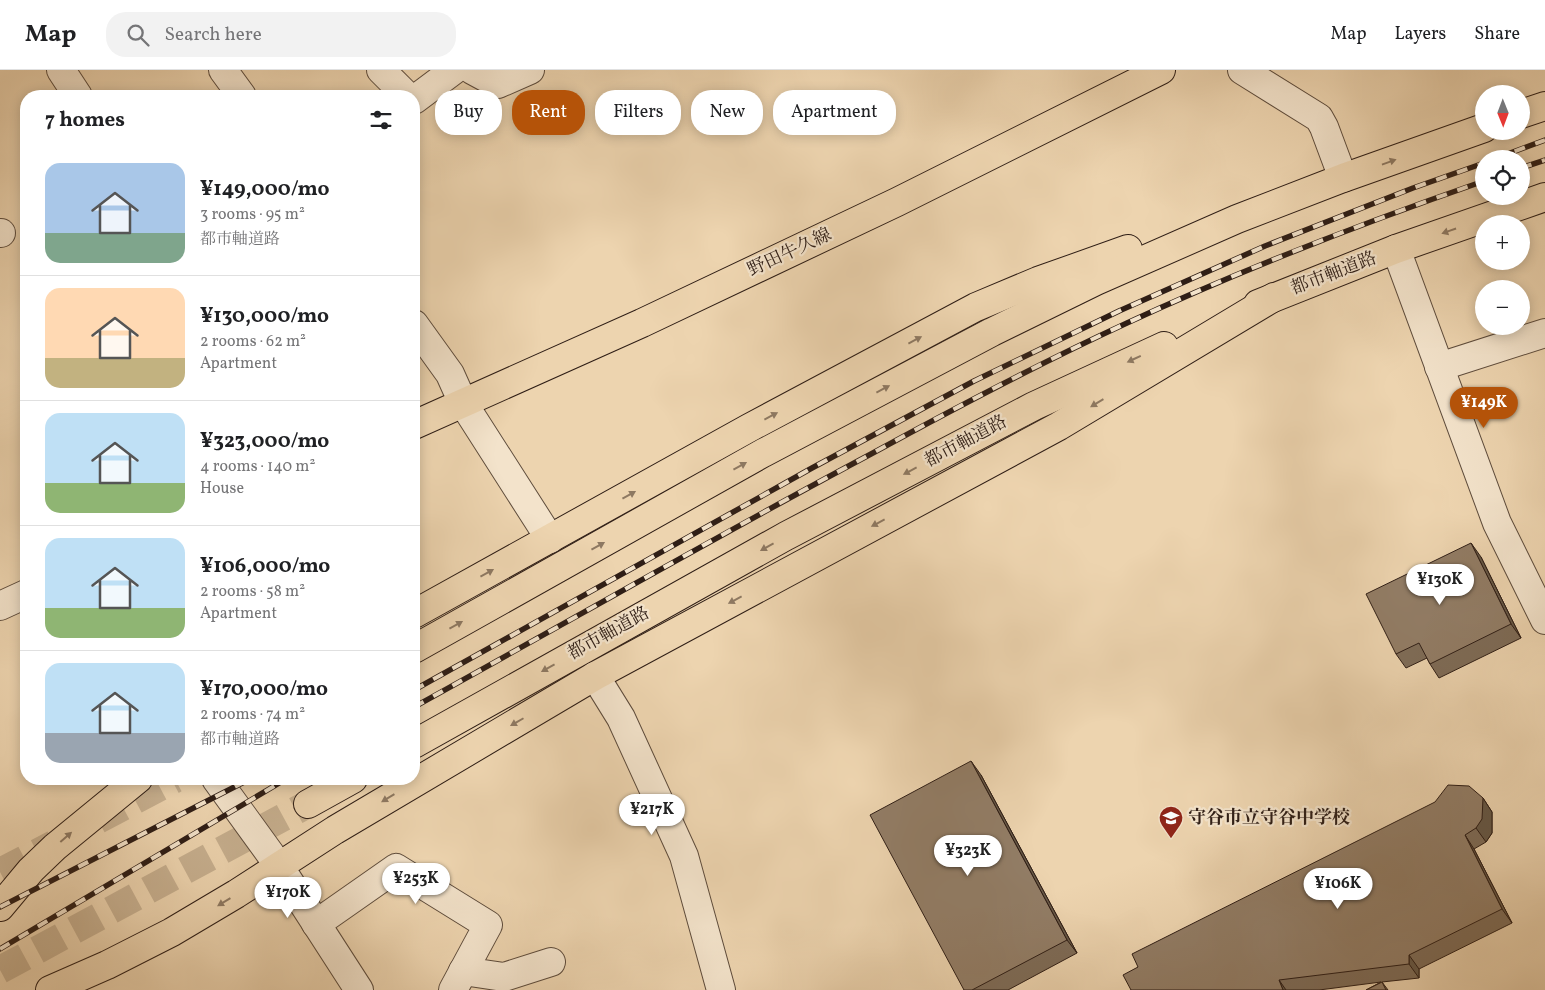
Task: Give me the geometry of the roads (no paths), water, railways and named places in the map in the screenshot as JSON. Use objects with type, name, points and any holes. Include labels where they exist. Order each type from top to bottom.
[{"type":"main road","name":"野田牛久線","points":[[420,422],[642,323],[897,202],[1161,70]]},
{"type":"main road","points":[[1530,111],[1545,106]]},
{"type":"main road","points":[[420,646],[763,454],[992,332],[1152,256],[1237,219],[1343,178],[1475,131]]},
{"type":"main road","points":[[420,611],[749,428],[976,307],[1038,281],[1169,234],[1343,178]]},
{"type":"main road","name":"都市軸道路","points":[[420,741],[786,536],[1034,406],[1274,297],[1396,249],[1545,197]]},
{"type":"main road","points":[[420,780],[595,676],[1059,426],[1274,297]]},
{"type":"main road","points":[[0,907],[31,870],[54,847],[131,785]]},
{"type":"main road","points":[[308,804],[342,785]]},
{"type":"main road","points":[[50,990],[107,965],[172,932],[221,904],[335,830],[411,785]]},
{"type":"street","points":[[62,70],[74,90]]},
{"type":"street","points":[[223,70],[238,90]]},
{"type":"street","points":[[382,70],[401,90]]},
{"type":"street","points":[[420,96],[454,70]]},
{"type":"street","points":[[472,70],[498,84],[530,70]]},
{"type":"street","points":[[1242,70],[1319,118],[1343,178]]},
{"type":"street","points":[[1396,249],[1497,523],[1545,620]]},
{"type":"street","points":[[420,332],[450,374],[463,403],[550,539]]},
{"type":"street","points":[[1439,367],[1545,332]]},
{"type":"street","points":[[0,606],[20,597]]},
{"type":"street","points":[[595,676],[620,718],[684,856],[721,990]]},
{"type":"street","points":[[220,785],[279,866],[359,990]]},
{"type":"street","points":[[316,924],[396,868],[488,925],[458,980]]},
{"type":"street","points":[[458,980],[504,977],[551,962]]},
{"type":"tunnel","points":[[98,820],[164,785]]},
{"type":"tunnel","points":[[0,970],[308,804]]},
{"type":"tunnel","points":[[0,872],[54,844]]},
{"type":"railway","points":[[1518,150],[1545,140]]},
{"type":"railway","points":[[1530,165],[1545,160]]},
{"type":"railway","points":[[420,687],[812,468],[974,381],[1119,311],[1265,246],[1413,188],[1475,166]]},
{"type":"railway","points":[[420,704],[813,485],[1062,354],[1171,303],[1259,265],[1393,213],[1475,184]]},
{"type":"railway","points":[[0,907],[238,785]]},
{"type":"railway","points":[[0,949],[276,785]]},
{"type":"place","name":"守谷市立守谷中学校","points":[[1171,839]]}]
